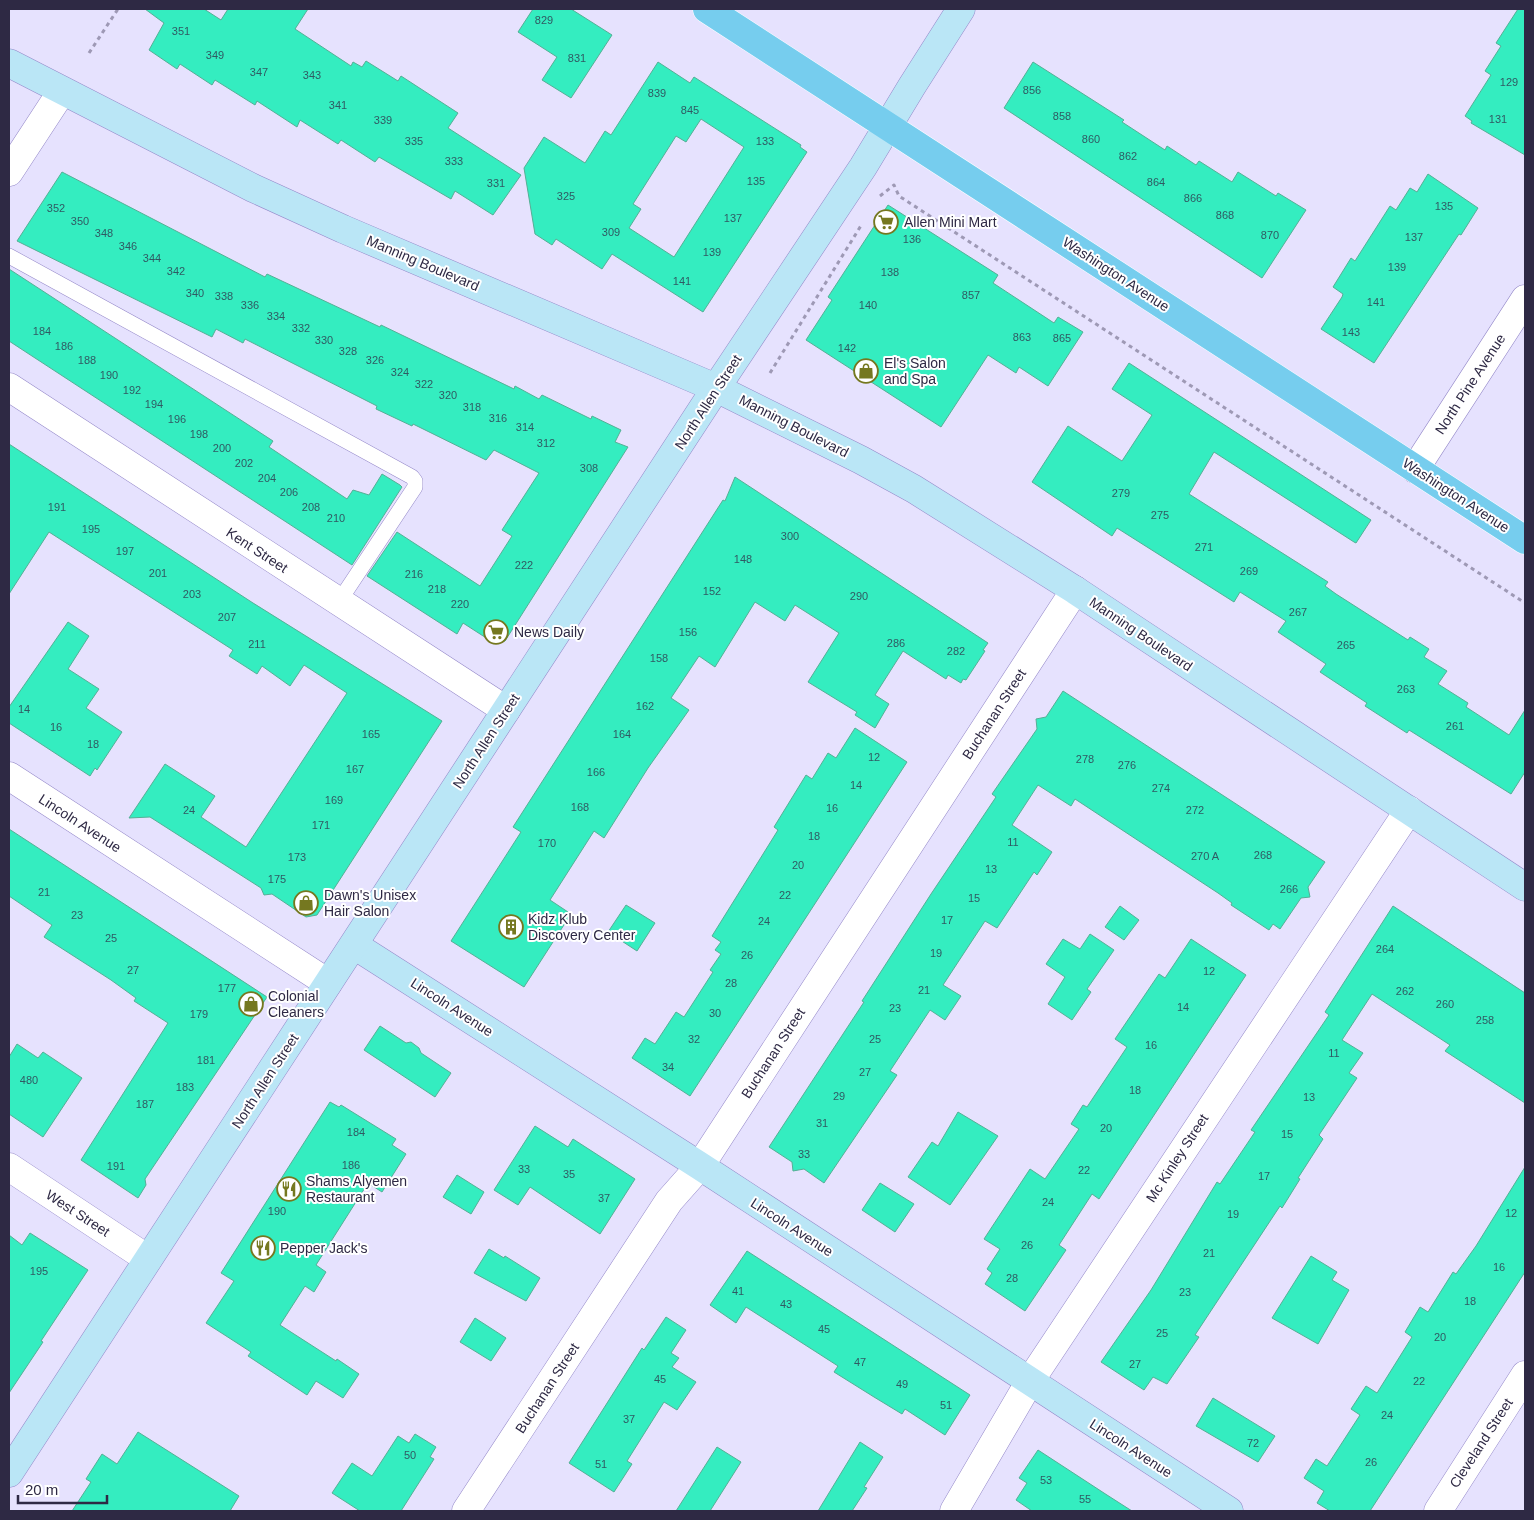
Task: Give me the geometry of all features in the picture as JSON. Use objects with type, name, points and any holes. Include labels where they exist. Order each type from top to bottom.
[{"type":"main road","name":"Washington Avenue","points":[[707,9],[888,124],[1525,540]]},
{"type":"street","name":"North Allen Street","points":[[9,1473],[716,388],[863,167],[961,9]]},
{"type":"street","name":"Manning Boulevard","points":[[9,63],[229,176],[310,214],[716,388],[914,489],[1074,590],[1525,887]]},
{"type":"street","points":[[9,172],[62,91]]},
{"type":"street","name":"North Pine Avenue","points":[[1415,469],[1525,298]]},
{"type":"street","name":"Kent Street","points":[[9,387],[338,603],[506,710]]},
{"type":"street","name":"Buchanan Street","points":[[466,1511],[669,1201],[700,1166],[1074,590]]},
{"type":"street","name":"Lincoln Avenue","points":[[9,776],[328,983]]},
{"type":"street","name":"Mc Kinley Street","points":[[954,1511],[1030,1382],[1409,810]]},
{"type":"street","name":"Lincoln Avenue","points":[[354,945],[700,1166],[1229,1511]]},
{"type":"street","name":"West Street","points":[[9,1167],[148,1259]]},
{"type":"street","name":"Cleveland Street","points":[[1438,1511],[1525,1375]]},
{"type":"lane","points":[[9,256],[412,477],[415,481],[415,487],[338,603]]},
{"type":"path","points":[[89,53],[118,9]]},
{"type":"path","points":[[874,205],[880,196],[894,185],[899,196],[1525,603]]},
{"type":"path","points":[[770,373],[864,222]]},
{"type":"building","points":[[145,9],[204,9],[221,20],[228,9],[308,9],[295,29],[351,66],[353,62],[362,67],[366,61],[398,81],[401,76],[458,113],[448,128],[521,175],[493,215],[455,191],[451,199],[379,157],[375,162],[341,140],[338,144],[300,120],[297,127],[257,101],[255,105],[215,80],[212,85],[180,64],[177,69],[149,50],[164,23]]},
{"type":"building","points":[[533,9],[571,9],[612,35],[571,98],[542,80],[557,57],[518,32]]},
{"type":"building","points":[[1518,9],[1525,9],[1525,155],[1471,123],[1472,121],[1465,116],[1491,75],[1485,71],[1501,46],[1496,43]]},
{"type":"building","points":[[658,62],[690,83],[694,77],[801,145],[800,147],[807,152],[703,312],[612,254],[602,269],[556,239],[552,245],[535,234],[524,168],[544,137],[585,163],[605,131],[611,135]],"holes":[[[701,119],[744,147],[674,257],[629,228],[641,209],[633,204],[676,136],[686,142]]]},
{"type":"building","points":[[1033,62],[1124,120],[1122,122],[1165,150],[1167,146],[1196,165],[1199,161],[1232,182],[1238,172],[1276,196],[1278,193],[1306,210],[1262,278],[1004,108]]},
{"type":"building","points":[[62,172],[265,277],[267,274],[380,327],[381,325],[514,389],[515,386],[539,399],[542,395],[591,419],[592,416],[621,430],[615,442],[628,447],[505,641],[494,643],[463,623],[457,634],[367,576],[397,532],[480,586],[512,536],[502,530],[539,473],[494,450],[486,460],[413,424],[412,426],[376,409],[377,406],[245,339],[243,343],[216,329],[212,337],[17,241]]},
{"type":"building","points":[[1428,174],[1478,208],[1374,363],[1321,329],[1343,294],[1333,287],[1351,258],[1355,261],[1390,206],[1396,210],[1410,188],[1417,192]]},
{"type":"building","points":[[888,205],[998,275],[993,283],[1054,323],[1058,317],[1083,332],[1048,386],[1019,367],[1016,373],[988,355],[941,427],[806,340],[832,300],[828,297]]},
{"type":"building","points":[[9,269],[273,441],[269,447],[347,499],[353,490],[369,495],[382,474],[400,485],[402,487],[352,565],[9,341]]},
{"type":"building","points":[[1129,363],[1371,520],[1356,543],[1214,452],[1189,494],[1328,582],[1325,586],[1336,594],[1408,640],[1410,637],[1429,649],[1424,657],[1447,671],[1438,684],[1468,703],[1466,707],[1509,735],[1525,710],[1525,772],[1511,794],[1409,730],[1407,733],[1365,706],[1367,703],[1320,672],[1326,664],[1278,632],[1286,621],[1240,592],[1234,602],[1117,528],[1112,536],[1032,482],[1068,426],[1122,461],[1152,415],[1112,389]]},
{"type":"building","points":[[9,444],[253,603],[442,721],[317,915],[306,917],[272,894],[264,895],[261,888],[150,817],[129,818],[165,764],[215,796],[201,817],[246,847],[347,693],[304,665],[290,686],[262,666],[257,674],[229,656],[233,650],[49,532],[9,594]]},
{"type":"building","points":[[735,477],[988,643],[983,650],[985,651],[966,680],[963,679],[961,683],[948,675],[946,679],[903,651],[875,695],[889,704],[875,728],[855,715],[857,712],[808,682],[839,633],[795,605],[785,621],[755,602],[715,667],[699,656],[671,698],[689,710],[648,768],[604,838],[594,831],[550,900],[571,914],[524,987],[451,941],[521,832],[513,827],[723,500],[725,501]]},
{"type":"building","points":[[68,622],[89,636],[68,669],[99,689],[86,708],[122,732],[97,770],[95,768],[90,776],[9,723],[9,707]]},
{"type":"building","points":[[1063,691],[1325,862],[1308,887],[1310,897],[1301,898],[1280,929],[1273,924],[1269,930],[1231,905],[1232,903],[1218,893],[1075,799],[1071,806],[1038,785],[1012,825],[1052,852],[1037,875],[1034,872],[997,928],[985,921],[943,985],[961,996],[945,1020],[930,1010],[890,1071],[897,1075],[824,1183],[804,1169],[793,1171],[792,1162],[769,1147],[864,1002],[862,1001],[931,894],[996,797],[992,794],[1037,729],[1036,719],[1046,717]]},
{"type":"building","points":[[855,728],[907,762],[690,1096],[632,1058],[645,1038],[655,1044],[676,1012],[684,1017],[713,972],[710,970],[721,954],[715,950],[721,942],[712,936],[778,830],[774,827],[806,775],[812,779],[828,753],[836,758]]},
{"type":"building","points":[[9,829],[267,997],[145,1179],[146,1185],[138,1198],[81,1160],[168,1023],[134,1001],[136,998],[111,980],[44,937],[52,925],[9,896]]},
{"type":"building","points":[[626,905],[655,923],[637,951],[608,932]]},
{"type":"building","points":[[1120,906],[1139,920],[1124,940],[1105,927]]},
{"type":"building","points":[[1393,906],[1525,993],[1525,1103],[1445,1051],[1450,1045],[1372,994],[1342,1040],[1363,1053],[1349,1073],[1357,1078],[1319,1135],[1323,1139],[1298,1178],[1300,1179],[1282,1208],[1280,1206],[1195,1335],[1199,1337],[1167,1384],[1153,1377],[1144,1390],[1101,1362],[1151,1290],[1217,1182],[1220,1184],[1255,1132],[1251,1130],[1329,1015],[1325,1012]]},
{"type":"building","points":[[1090,934],[1114,950],[1087,989],[1091,992],[1072,1020],[1048,1004],[1065,977],[1046,964],[1063,939],[1080,949]]},
{"type":"building","points":[[1191,939],[1246,975],[1099,1199],[1092,1194],[1059,1245],[1066,1250],[1025,1311],[985,1284],[992,1273],[987,1269],[1000,1249],[984,1239],[1030,1169],[1045,1179],[1079,1129],[1071,1124],[1083,1105],[1087,1107],[1127,1047],[1115,1039],[1159,974],[1165,978]]},
{"type":"building","points":[[380,1026],[406,1043],[411,1042],[419,1048],[421,1053],[451,1073],[435,1097],[364,1050]]},
{"type":"building","points":[[17,1044],[38,1058],[43,1052],[82,1078],[43,1137],[9,1114],[9,1057]]},
{"type":"building","points":[[330,1102],[339,1107],[341,1105],[396,1139],[392,1145],[406,1154],[382,1192],[368,1183],[316,1265],[326,1272],[314,1292],[305,1286],[280,1325],[359,1374],[343,1398],[316,1381],[307,1395],[248,1356],[251,1352],[206,1323],[234,1281],[221,1273]]},
{"type":"building","points":[[958,1112],[998,1136],[950,1205],[908,1177],[932,1142],[938,1146]]},
{"type":"building","points":[[535,1126],[568,1147],[573,1139],[635,1179],[600,1234],[530,1187],[518,1205],[494,1190]]},
{"type":"building","points":[[1525,1167],[1525,1272],[1370,1511],[1330,1511],[1317,1503],[1324,1491],[1304,1478],[1316,1459],[1327,1466],[1360,1415],[1351,1409],[1366,1386],[1377,1393],[1412,1337],[1405,1332],[1420,1307],[1428,1312],[1453,1272],[1456,1274],[1476,1246]]},
{"type":"building","points":[[457,1175],[484,1192],[471,1214],[443,1197]]},
{"type":"building","points":[[880,1183],[914,1204],[895,1232],[862,1210]]},
{"type":"building","points":[[30,1233],[88,1270],[9,1393],[9,1235],[22,1245]]},
{"type":"building","points":[[489,1249],[504,1258],[505,1256],[540,1278],[526,1301],[474,1273]]},
{"type":"building","points":[[747,1251],[970,1395],[945,1435],[905,1409],[902,1414],[834,1372],[838,1366],[746,1307],[736,1323],[710,1305]]},
{"type":"building","points":[[1311,1256],[1337,1272],[1332,1280],[1349,1290],[1318,1344],[1272,1318]]},
{"type":"building","points":[[666,1317],[686,1330],[671,1353],[679,1358],[672,1367],[696,1382],[677,1410],[664,1402],[627,1461],[632,1464],[614,1492],[569,1463],[642,1348],[644,1350]]},
{"type":"building","points":[[475,1318],[506,1338],[491,1361],[460,1342]]},
{"type":"building","points":[[1213,1398],[1275,1436],[1258,1462],[1196,1426]]},
{"type":"building","points":[[138,1432],[239,1496],[230,1511],[72,1511],[91,1482],[86,1479],[102,1454],[117,1464]]},
{"type":"building","points":[[415,1434],[436,1447],[430,1457],[434,1459],[401,1511],[360,1511],[332,1493],[352,1463],[372,1476],[398,1436],[409,1443]]},
{"type":"building","points":[[860,1442],[883,1457],[864,1487],[867,1488],[852,1511],[818,1511]]},
{"type":"building","points":[[717,1447],[741,1462],[710,1511],[676,1511]]},
{"type":"building","points":[[1038,1450],[1132,1511],[1032,1511],[1016,1500],[1027,1483],[1019,1478]]},
{"type":"place","name":"Allen Mini Mart","points":[[886,222]]},
{"type":"place","name":"El's Salon and Spa","points":[[866,371]]},
{"type":"place","name":"News Daily","points":[[496,632]]},
{"type":"place","name":"Dawn's Unisex Hair Salon","points":[[306,903]]},
{"type":"place","name":"Kidz Klub Discovery Center","points":[[511,927]]},
{"type":"place","name":"Colonial Cleaners","points":[[251,1004]]},
{"type":"place","name":"Shams Alyemen Restaurant","points":[[289,1189]]},
{"type":"place","name":"Pepper Jack's","points":[[263,1248]]}]
